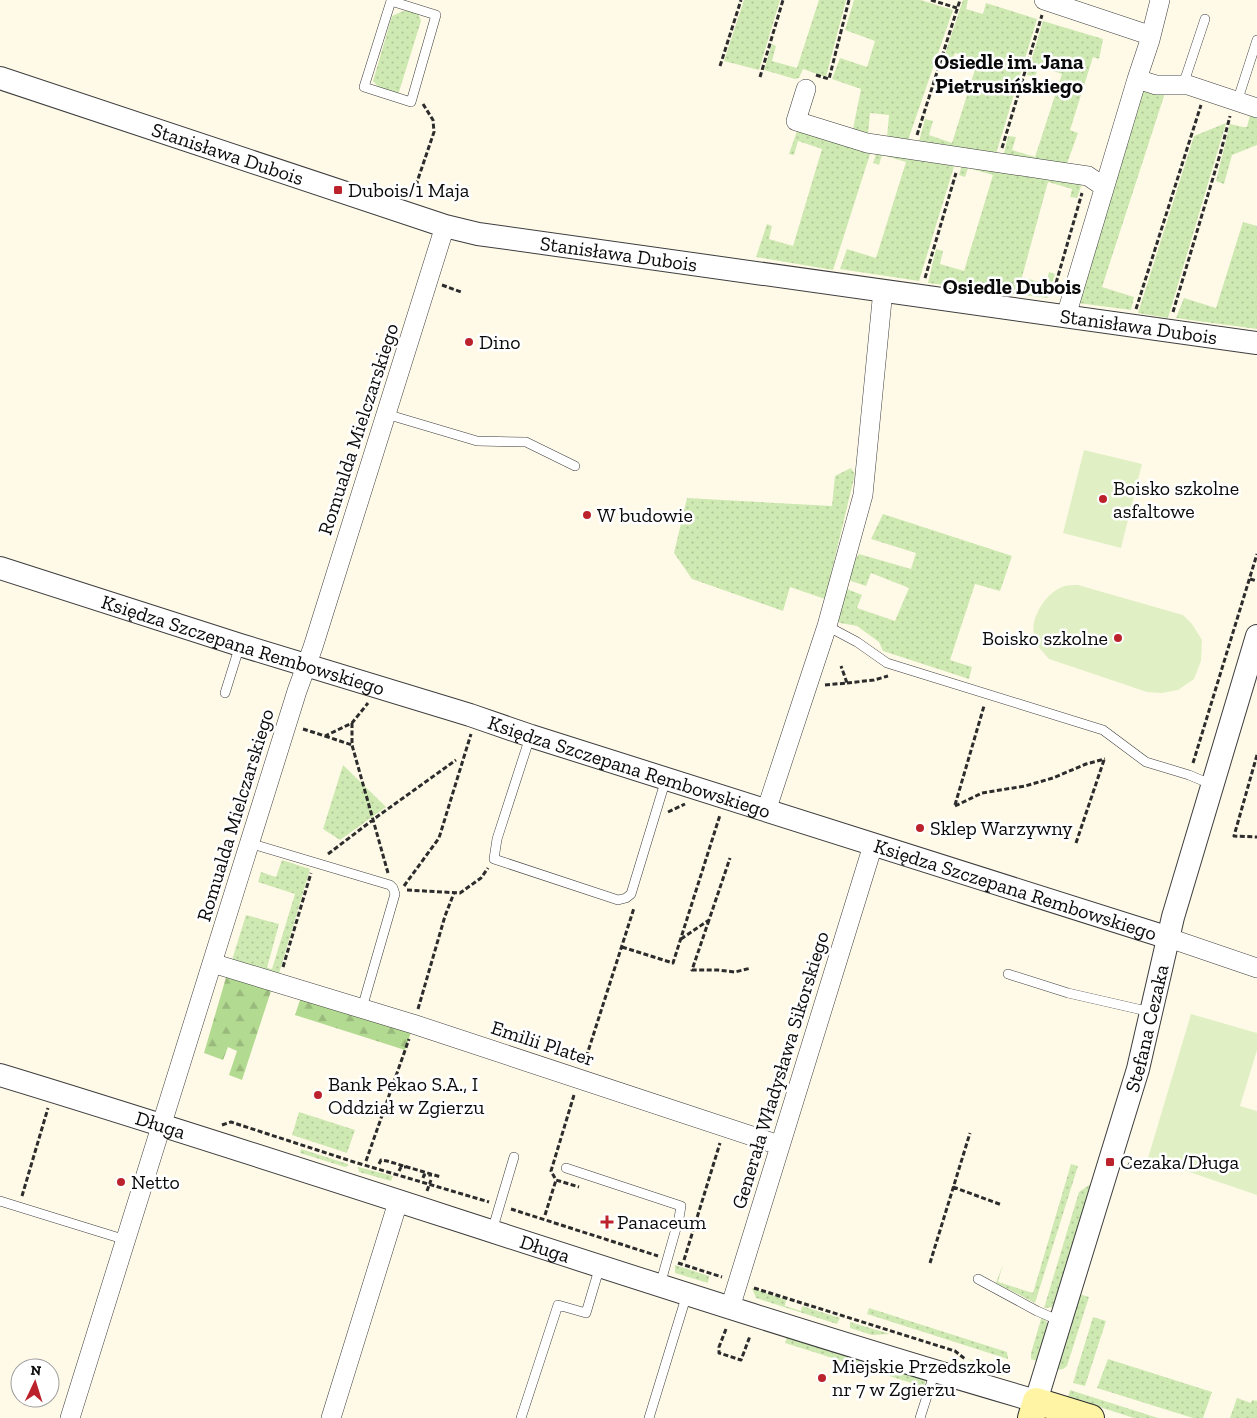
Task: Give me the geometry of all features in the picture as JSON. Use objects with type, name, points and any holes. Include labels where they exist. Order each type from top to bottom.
[{"type":"main road","name":"Długa","points":[[1034,1409],[1091,1418]]},
{"type":"street","points":[[1045,0],[1146,34],[1150,40]]},
{"type":"street","points":[[1066,316],[1150,40],[1160,0]]},
{"type":"street","name":"Stanisława Dubois","points":[[0,78],[445,226],[478,234],[1257,343]]},
{"type":"street","points":[[1137,79],[1156,86],[1183,85],[1257,108]]},
{"type":"street","points":[[809,82],[796,121],[867,143],[1088,176],[1104,187]]},
{"type":"street","name":"Romualda Mielczarskiego","points":[[70,1418],[249,843],[445,226]]},
{"type":"street","points":[[766,811],[811,679],[863,495],[883,290]]},
{"type":"street","name":"Księdza Szczepana Rembowskiego","points":[[0,568],[240,645],[470,715],[530,736],[1168,938],[1257,968]]},
{"type":"street","name":"Stefana Cezaka","points":[[1034,1409],[1138,1069],[1173,917],[1257,636]]},
{"type":"street","name":"Generała Władysława Sikorskiego","points":[[728,1318],[779,1145],[873,845]]},
{"type":"street","name":"Emilii Plater","points":[[212,963],[362,1008],[412,1028],[779,1145]]},
{"type":"street","name":"Długa","points":[[0,1075],[688,1294],[728,1318],[856,1348],[935,1370],[1034,1409]]},
{"type":"street","points":[[330,1418],[398,1202]]},
{"type":"lane","points":[[391,1],[436,15],[415,100],[364,87],[391,1]]},
{"type":"lane","points":[[1183,85],[1205,19]]},
{"type":"lane","points":[[1236,101],[1257,40]]},
{"type":"lane","points":[[386,414],[477,442],[526,442],[575,466]]},
{"type":"lane","points":[[827,626],[857,642],[887,663],[1103,730],[1146,762],[1213,785]]},
{"type":"lane","points":[[225,693],[240,645]]},
{"type":"lane","points":[[530,736],[497,839],[494,859],[618,900],[626,898],[631,894],[666,779]]},
{"type":"lane","points":[[249,843],[314,864],[390,885],[395,891],[362,1008]]},
{"type":"lane","points":[[1008,974],[1068,993],[1151,1012]]},
{"type":"lane","points":[[492,1231],[514,1157]]},
{"type":"lane","points":[[566,1168],[681,1206],[660,1285]]},
{"type":"lane","points":[[0,1201],[126,1240]]},
{"type":"lane","points":[[521,1418],[558,1305],[586,1313],[600,1266]]},
{"type":"lane","points":[[978,1279],[1037,1311],[1060,1321]]},
{"type":"lane","points":[[650,1418],[688,1294]]},
{"type":"lane","points":[[920,1418],[935,1370]]},
{"type":"path","points":[[720,66],[741,0]]},
{"type":"path","points":[[760,77],[783,0]]},
{"type":"path","points":[[809,82],[828,79],[849,0]]},
{"type":"path","points":[[931,0],[957,8]]},
{"type":"path","points":[[913,150],[960,0]]},
{"type":"path","points":[[997,163],[1045,0]]},
{"type":"path","points":[[415,100],[433,120],[434,132],[417,182],[423,198],[427,202]]},
{"type":"path","points":[[1173,313],[1236,101]]},
{"type":"path","points":[[1133,317],[1202,102]]},
{"type":"path","points":[[923,285],[961,157]]},
{"type":"path","points":[[1052,295],[1088,176]]},
{"type":"path","points":[[439,284],[461,292]]},
{"type":"path","points":[[1250,579],[1257,581]]},
{"type":"path","points":[[841,666],[847,683]]},
{"type":"path","points":[[811,679],[825,686],[874,680],[893,675]]},
{"type":"path","points":[[986,698],[955,806],[982,793],[1025,786],[1105,759],[1076,843]]},
{"type":"path","points":[[325,736],[352,724],[372,699]]},
{"type":"path","points":[[352,724],[352,745],[390,878]]},
{"type":"path","points":[[298,728],[352,745]]},
{"type":"path","points":[[472,730],[439,838],[402,890],[460,893],[481,878],[494,859]]},
{"type":"path","points":[[1257,754],[1234,836],[1257,836]]},
{"type":"path","points":[[285,984],[314,864],[456,760]]},
{"type":"path","points":[[663,814],[688,803]]},
{"type":"path","points":[[549,1177],[622,947],[673,963],[722,807]]},
{"type":"path","points":[[730,858],[692,970],[735,972],[751,968]]},
{"type":"path","points":[[366,1161],[412,1028],[444,916],[454,893]]},
{"type":"path","points":[[681,939],[709,920]]},
{"type":"path","points":[[19,1207],[50,1103]]},
{"type":"path","points":[[930,1263],[970,1133]]},
{"type":"path","points":[[684,1260],[723,1134]]},
{"type":"path","points":[[379,1164],[380,1160],[441,1177]]},
{"type":"path","points":[[399,1171],[401,1167],[411,1168]]},
{"type":"path","points":[[551,1171],[556,1180],[584,1189]]},
{"type":"path","points":[[423,1178],[424,1175],[435,1175]]},
{"type":"path","points":[[426,1195],[431,1180]]},
{"type":"path","points":[[545,1215],[556,1180]]},
{"type":"path","points":[[953,1187],[1002,1205]]},
{"type":"path","points":[[728,1318],[719,1353],[729,1359],[742,1360],[750,1336]]},
{"type":"green space","points":[[744,0],[780,0],[759,70],[724,61]]},
{"type":"green space","points":[[819,0],[846,0],[826,77],[803,69],[799,78],[795,79],[764,70],[772,44],[776,46],[772,61],[797,68]]},
{"type":"green space","points":[[854,0],[921,0],[953,10],[906,146],[887,137],[889,115],[870,113],[868,135],[852,134],[861,89],[832,79],[840,58],[867,67],[875,41],[845,30]]},
{"type":"green space","points":[[963,0],[968,0],[966,9],[983,14],[986,3],[1037,19],[995,157],[918,145],[925,119],[933,121],[929,135],[952,143],[978,60],[955,53],[952,63],[943,60]]},
{"type":"green space","points":[[403,11],[418,13],[421,21],[398,95],[382,91],[373,81],[392,16]]},
{"type":"green space","points":[[1043,21],[1103,39],[1099,59],[1093,57],[1070,130],[1078,133],[1065,169],[1003,158],[1008,136],[1016,137],[1012,150],[1035,157],[1062,74],[1039,66],[1035,77],[1027,75]]},
{"type":"green space","points":[[1166,90],[1102,287],[1134,297],[1131,310],[1078,303],[1139,91]]},
{"type":"green space","points":[[1250,115],[1257,116],[1257,145],[1232,155],[1224,184],[1216,181],[1230,124],[1247,127]]},
{"type":"green space","points":[[1226,123],[1168,318],[1138,313],[1194,136]]},
{"type":"green space","points":[[797,131],[872,148],[833,270],[756,257],[767,224],[772,226],[769,239],[793,246],[822,149],[798,141],[794,155],[789,154]]},
{"type":"green space","points":[[878,148],[956,160],[919,281],[840,269],[847,249],[876,258],[906,162],[882,155],[879,165],[873,163]]},
{"type":"green space","points":[[963,161],[1083,181],[1077,198],[1070,197],[1072,189],[1048,182],[1022,277],[1046,284],[1049,272],[1055,274],[1047,298],[928,283],[936,249],[943,251],[940,264],[964,271],[993,175],[968,168],[965,177],[959,175]]},
{"type":"green space","points":[[1243,222],[1257,226],[1257,329],[1176,318],[1184,298],[1216,308]]},
{"type":"green space","name":"Boisko szkolne asfaltowe","points":[[1084,450],[1142,464],[1121,548],[1063,533]]},
{"type":"green space","points":[[851,468],[855,474],[825,599],[790,587],[783,611],[692,579],[674,553],[687,498],[832,506],[835,476]]},
{"type":"green space","points":[[883,514],[1012,556],[1000,591],[975,584],[950,660],[972,667],[969,679],[883,651],[879,642],[857,626],[840,623],[834,612],[842,587],[862,595],[857,608],[895,621],[909,588],[871,573],[866,586],[845,579],[848,569],[859,554],[911,569],[916,553],[871,539]]},
{"type":"green space","name":"Boisko szkolne","points":[[1078,585],[1183,615],[1192,624],[1202,640],[1201,661],[1194,679],[1178,690],[1162,693],[1147,692],[1049,659],[1035,640],[1033,629],[1037,614],[1040,607],[1056,590],[1066,586]]},
{"type":"green space","points":[[343,765],[386,807],[340,840],[323,829]]},
{"type":"green space","points":[[282,860],[310,869],[278,977],[231,963],[246,915],[279,924],[267,968],[272,969],[295,894],[258,882],[261,872],[276,877]]},
{"type":"green space","points":[[227,974],[272,988],[242,1080],[229,1075],[237,1051],[228,1047],[223,1060],[204,1053]]},
{"type":"green space","points":[[301,997],[411,1032],[405,1050],[295,1015]]},
{"type":"green space","points":[[1191,1014],[1257,1033],[1257,1050],[1240,1106],[1257,1111],[1257,1195],[1148,1158]]},
{"type":"green space","points":[[299,1112],[355,1130],[347,1153],[292,1135]]},
{"type":"green space","points":[[301,1149],[348,1164],[348,1166],[345,1167],[300,1153]]},
{"type":"green space","points":[[1071,1164],[1078,1166],[1035,1303],[996,1283],[1003,1264],[998,1282],[1033,1293]]},
{"type":"green space","points":[[358,1167],[393,1176],[391,1181],[359,1172]]},
{"type":"green space","points":[[1092,1183],[1054,1307],[1044,1308],[1079,1192]]},
{"type":"green space","points":[[675,1265],[709,1276],[708,1283],[675,1273]]},
{"type":"green space","points":[[752,1288],[786,1300],[785,1306],[801,1311],[802,1306],[840,1318],[837,1324],[756,1298]]},
{"type":"green space","points":[[1079,1294],[1089,1297],[1067,1366],[1056,1370]]},
{"type":"green space","points":[[869,1308],[1007,1352],[1008,1359],[867,1314]]},
{"type":"green space","points":[[1042,1316],[1048,1324],[1037,1361],[1031,1359],[1031,1353]]},
{"type":"green space","points":[[1093,1317],[1106,1321],[1085,1386],[1073,1383]]},
{"type":"green space","points":[[850,1322],[890,1334],[872,1335],[850,1328]]},
{"type":"green space","points":[[787,1336],[926,1380],[924,1387],[785,1343]]},
{"type":"green space","points":[[968,1359],[1005,1371],[1003,1376],[983,1370]]},
{"type":"green space","points":[[1108,1359],[1212,1392],[1203,1418],[1193,1418],[1097,1388]]},
{"type":"green space","points":[[1070,1390],[1158,1418],[1134,1418],[1068,1397]]},
{"type":"green space","points":[[1237,1398],[1251,1403],[1252,1400],[1257,1401],[1257,1418],[1230,1418]]},
{"type":"place","name":"Dubois/1 Maja","points":[[338,190]]},
{"type":"place","name":"Dino","points":[[469,342]]},
{"type":"place","name":"Boisko szkolne asfaltowe","points":[[1103,499]]},
{"type":"place","name":"W budowie","points":[[587,515]]},
{"type":"place","name":"Boisko szkolne","points":[[1118,638]]},
{"type":"place","name":"Sklep Warzywny","points":[[920,828]]},
{"type":"place","name":"Bank Pekao S.A., I Oddział w Zgierzu","points":[[318,1095]]},
{"type":"place","name":"Cezaka/Długa","points":[[1110,1162]]},
{"type":"place","name":"Netto","points":[[121,1182]]},
{"type":"place","name":"Panaceum","points":[[607,1222]]},
{"type":"place","name":"Miejskie Przedszkole nr 7 w Zgierzu","points":[[822,1378]]},
{"type":"district","name":"Osiedle im. Jana Pietrusińskiego","points":[[1009,74]]},
{"type":"district","name":"Osiedle Dubois","points":[[1012,287]]}]
